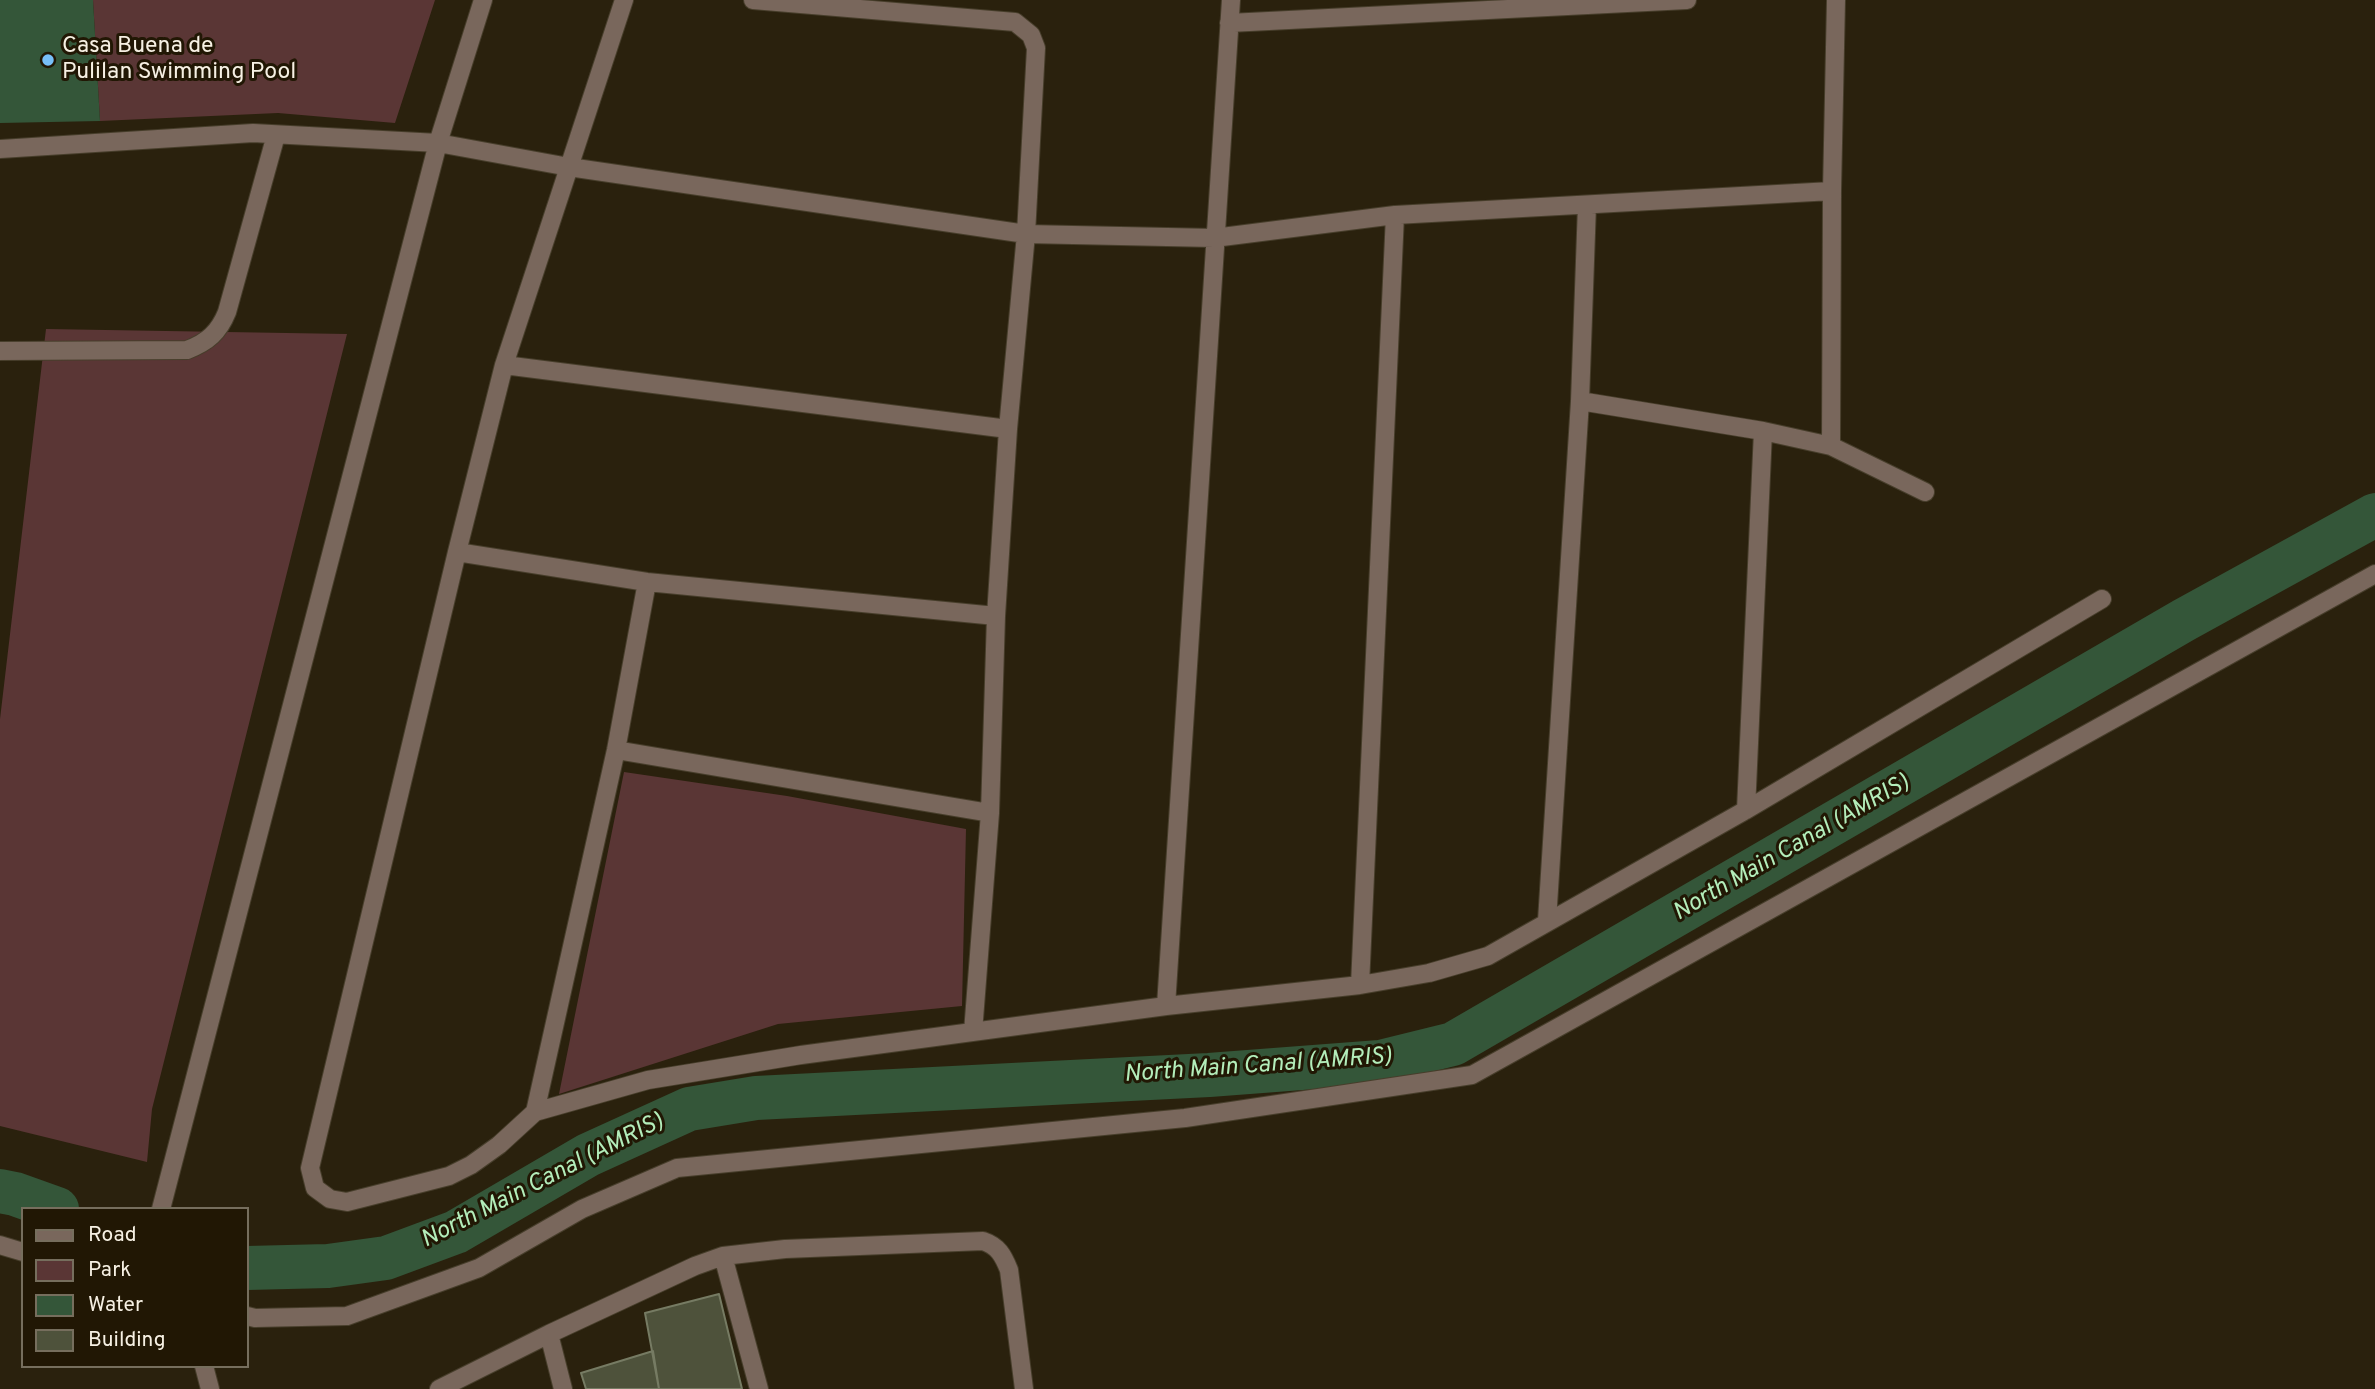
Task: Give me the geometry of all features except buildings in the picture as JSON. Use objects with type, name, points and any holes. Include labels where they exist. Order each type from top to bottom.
[{"type":"street","points":[[160,1207],[438,143],[484,0]]},
{"type":"street","points":[[624,0],[504,365],[457,552],[310,1168],[315,1188],[330,1199],[347,1202],[449,1176],[471,1165],[499,1145],[535,1112],[648,1080],[801,1055],[1166,1006],[1360,985],[1429,973],[1488,956],[1746,810],[2102,599]]},
{"type":"street","points":[[753,0],[1015,22],[1031,35],[1036,48],[1026,234],[1008,429],[996,616],[990,813],[973,1032]]},
{"type":"street","points":[[1166,1006],[1231,0]]},
{"type":"street","points":[[1229,23],[1688,0]]},
{"type":"street","points":[[1831,446],[1836,0]]},
{"type":"street","points":[[0,149],[253,133],[438,143],[569,167],[1026,234],[1214,238],[1395,215],[1832,191]]},
{"type":"street","points":[[0,351],[187,350],[214,336],[227,312],[276,135]]},
{"type":"street","points":[[1548,921],[1580,401],[1587,205]]},
{"type":"street","points":[[1360,985],[1395,215]]},
{"type":"street","points":[[504,365],[1008,429]]},
{"type":"street","points":[[1580,401],[1763,430],[1831,446],[1924,492]]},
{"type":"street","points":[[1746,810],[1763,430]]},
{"type":"street","points":[[457,552],[647,582],[996,616]]},
{"type":"street","points":[[248,1316],[347,1316],[479,1268],[582,1209],[677,1168],[1185,1118],[1472,1075],[2375,574]]},
{"type":"street","points":[[535,1112],[616,750],[647,582]]},
{"type":"street","points":[[616,750],[990,813]]},
{"type":"street","points":[[439,1389],[549,1334],[695,1266],[723,1256],[785,1249],[983,1241],[997,1247],[1009,1270],[1024,1389]]},
{"type":"street","points":[[0,1245],[21,1251]]},
{"type":"street","points":[[723,1256],[759,1389]]},
{"type":"street","points":[[549,1334],[563,1389]]},
{"type":"street","points":[[205,1368],[210,1389]]},
{"type":"green space","points":[[93,0],[435,0],[395,123],[278,113],[100,121]]},
{"type":"green space","points":[[46,329],[347,334],[152,1109],[147,1162],[0,1126],[0,719]]},
{"type":"green space","points":[[624,772],[787,796],[966,829],[962,1006],[778,1024],[559,1094]]},
{"type":"water","name":"Casa Buena de Pulilan Swimming Pool","points":[[0,0],[93,0],[100,121],[0,123]]},
{"type":"waterway","name":"North Main Canal (AMRIS)","points":[[248,1268],[328,1266],[386,1258],[456,1232],[588,1155],[689,1109],[756,1098],[1209,1075],[1380,1062],[1453,1044],[2184,620],[2375,515]]},
{"type":"waterway","name":"North Main Canal (AMRIS)","points":[[0,1191],[51,1207]]},
{"type":"place","name":"Casa Buena de Pulilan Swimming Pool","points":[[48,60]]}]
